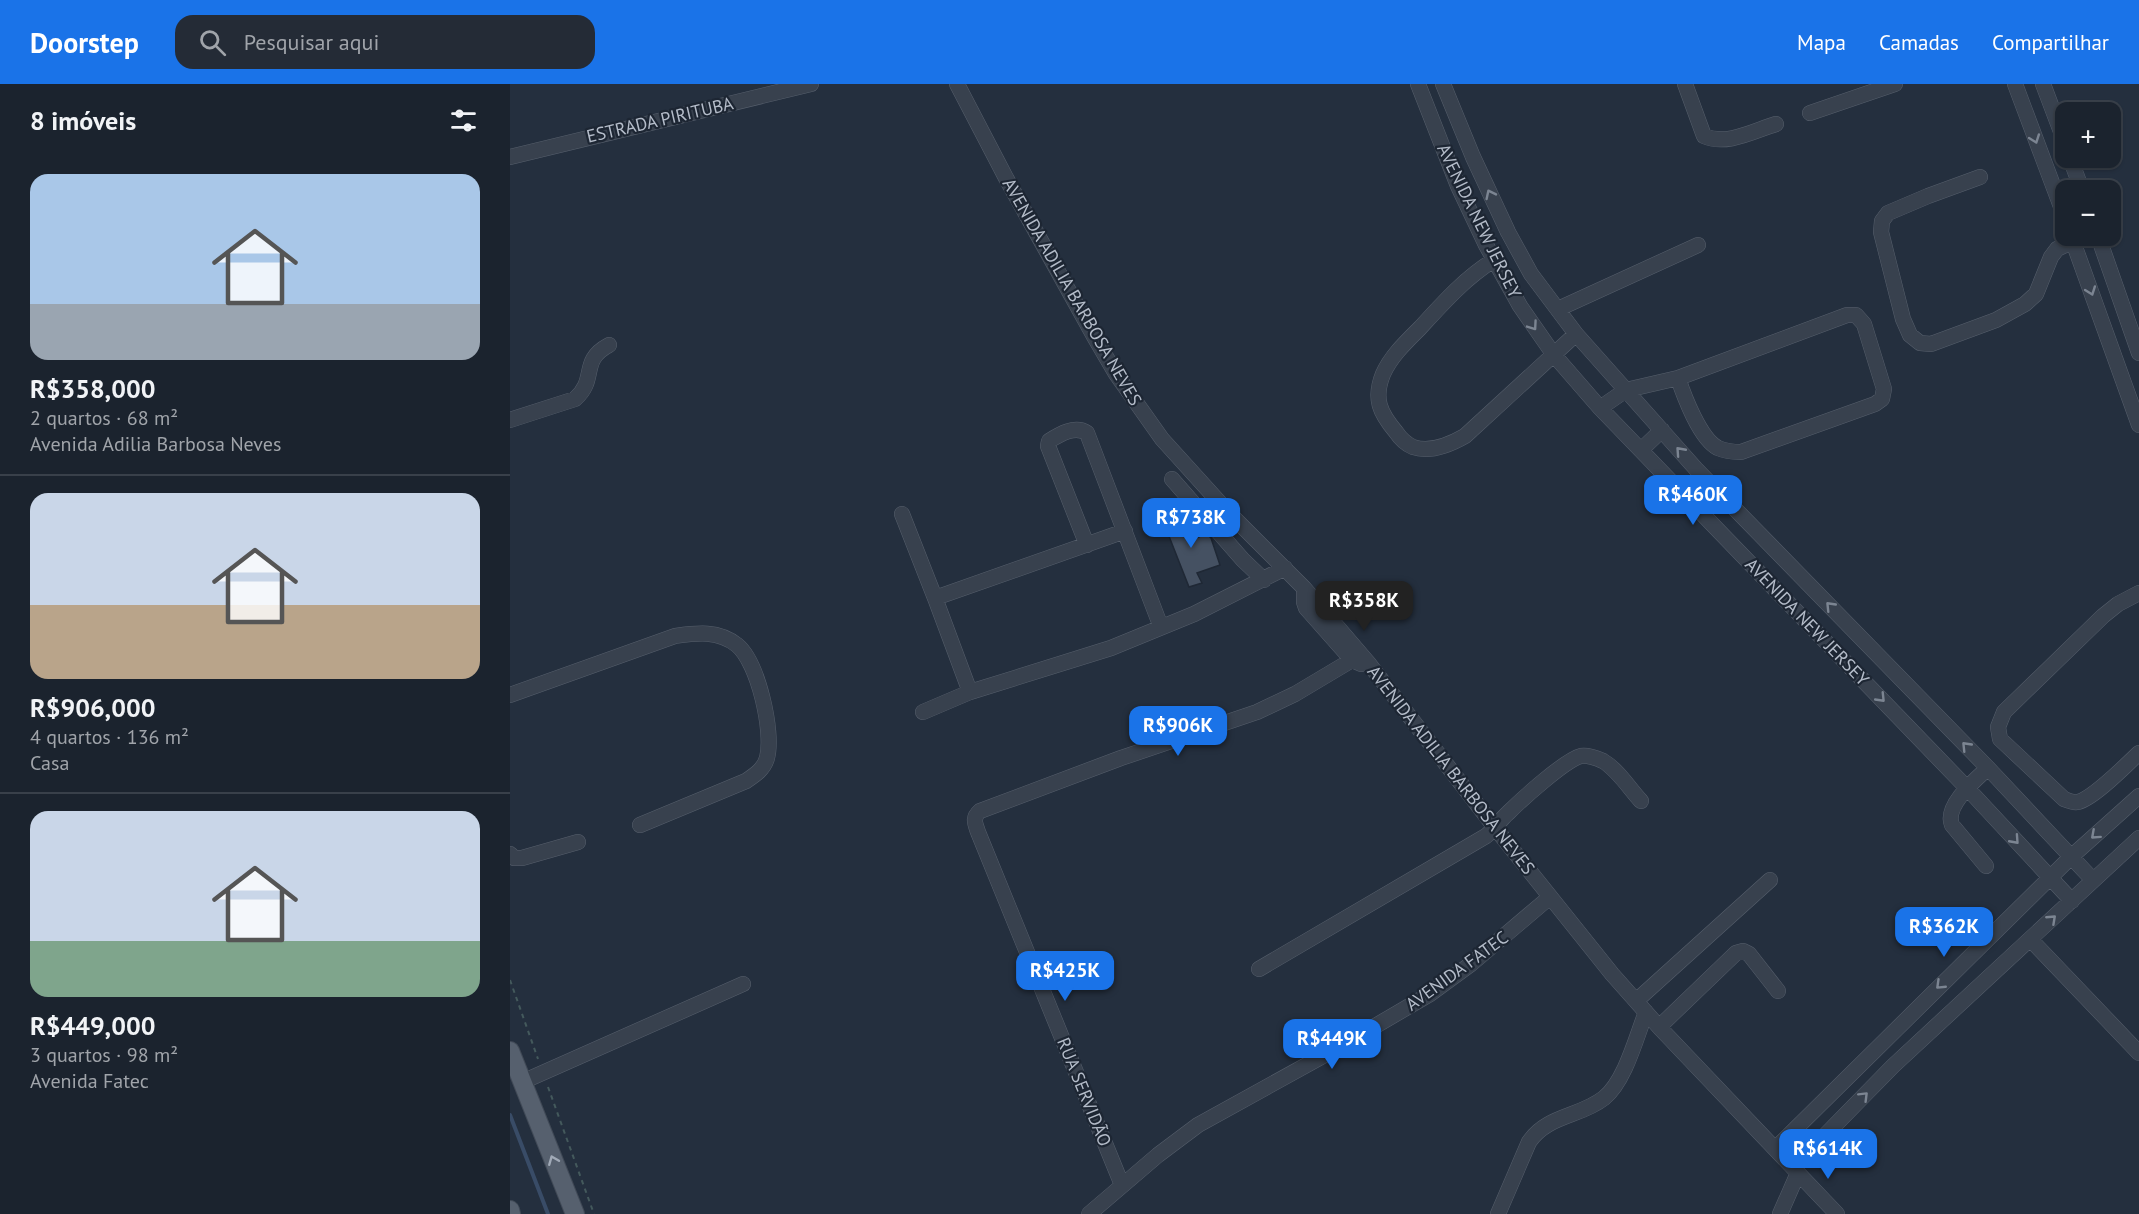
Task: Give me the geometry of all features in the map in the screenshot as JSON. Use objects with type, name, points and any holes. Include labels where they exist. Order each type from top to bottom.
[{"type":"main road","points":[[510,1051],[575,1214]]},
{"type":"street","name":"ESTRADA PIRITUBA","points":[[510,157],[811,84]]},
{"type":"street","name":"AVENIDA ADILIA BARBOSA NEVES","points":[[957,84],[1006,178],[1122,382],[1162,439],[1230,514],[1286,568],[1370,665],[1550,897],[1659,1027],[1837,1214]]},
{"type":"street","name":"AVENIDA NEW JERSEY","points":[[1443,84],[1473,157],[1508,232],[1531,274],[1576,334],[1696,469],[1988,768],[2093,880]]},
{"type":"street","points":[[1685,84],[1704,136],[1714,140],[1724,140],[1776,124]]},
{"type":"street","points":[[1810,113],[1895,84]]},
{"type":"street","points":[[2015,84],[2055,191]]},
{"type":"street","points":[[2043,84],[2055,116]]},
{"type":"street","name":"AVENIDA NEW JERSEY","points":[[1423,85],[1458,186],[1486,245],[1520,306],[1554,356],[1600,408],[1967,788],[2072,901]]},
{"type":"street","points":[[1980,177],[1910,203],[1888,213],[1882,221],[1881,231],[1903,319],[1910,334],[1920,343],[1931,344],[1955,336],[1996,320],[2025,304],[2036,294],[2051,257],[2062,246]]},
{"type":"street","points":[[1486,245],[1508,232]]},
{"type":"street","points":[[1558,309],[1698,245]]},
{"type":"street","points":[[2079,246],[2138,420]]},
{"type":"street","points":[[2102,246],[2139,353]]},
{"type":"street","points":[[1494,260],[1454,291],[1395,354],[1380,382],[1378,403],[1383,417],[1398,435],[1413,447],[1429,448],[1453,442],[1475,428],[1576,334]]},
{"type":"street","points":[[1600,408],[1626,390],[1678,378],[1847,315],[1856,315],[1864,324],[1884,389],[1882,399],[1875,404],[1741,452],[1715,447],[1691,412],[1678,378]]},
{"type":"street","points":[[510,420],[575,399],[588,383],[591,360],[609,345]]},
{"type":"street","points":[[1087,545],[1048,446],[1049,441],[1072,430],[1082,430],[1087,433],[1161,627]]},
{"type":"street","points":[[1641,450],[1662,430]]},
{"type":"street","points":[[1677,486],[1696,469]]},
{"type":"street","points":[[1172,479],[1243,560],[1264,580]]},
{"type":"street","points":[[902,514],[970,692]]},
{"type":"street","points":[[935,598],[1125,531]]},
{"type":"street","points":[[923,712],[970,692],[1110,648],[1194,614],[1286,568]]},
{"type":"street","points":[[1304,588],[1306,608],[1352,660],[1359,664],[1370,665]]},
{"type":"street","points":[[2139,593],[2118,604],[2103,616],[2004,712],[1998,727],[2000,739],[2064,800],[2071,802],[2078,802],[2094,793],[2139,753]]},
{"type":"street","points":[[510,696],[675,636],[702,632],[722,636],[738,646],[748,659],[765,704],[769,735],[767,760],[759,772],[746,781],[640,825]]},
{"type":"street","name":"RUA SERVIDÃO","points":[[1122,1185],[978,832],[974,820],[975,815],[980,811],[1121,758],[1257,712],[1295,694],[1352,660]]},
{"type":"street","points":[[1259,969],[1496,829],[1506,815],[1568,763],[1581,756],[1601,760],[1613,768],[1641,801]]},
{"type":"street","points":[[1986,866],[1952,825],[1950,819],[1951,813],[1967,788],[1988,768]]},
{"type":"street","points":[[1775,1149],[2072,856],[2139,796]]},
{"type":"street","points":[[1780,1214],[1796,1170],[1893,1066],[2139,838]]},
{"type":"street","points":[[510,855],[514,858],[522,858],[578,842]]},
{"type":"street","points":[[1497,1214],[1529,1142],[1537,1132],[1562,1117],[1595,1105],[1614,1087],[1641,1006],[1770,880]]},
{"type":"street","name":"AVENIDA FATEC","points":[[1089,1214],[1198,1125],[1430,994],[1471,964],[1550,897]]},
{"type":"street","points":[[2031,939],[2139,1053]]},
{"type":"street","points":[[1659,1027],[1736,953],[1743,951],[1749,954],[1778,991]]},
{"type":"street","points":[[522,1082],[743,984]]},
{"type":"street","points":[[1876,1048],[1893,1066]]},
{"type":"path","points":[[510,980],[594,1214]]},
{"type":"building","points":[[1181,512],[1186,528],[1195,523],[1199,537],[1205,532],[1211,538],[1220,565],[1197,573],[1202,583],[1189,587],[1163,521]]},
{"type":"waterway","points":[[510,1115],[548,1214]]}]
